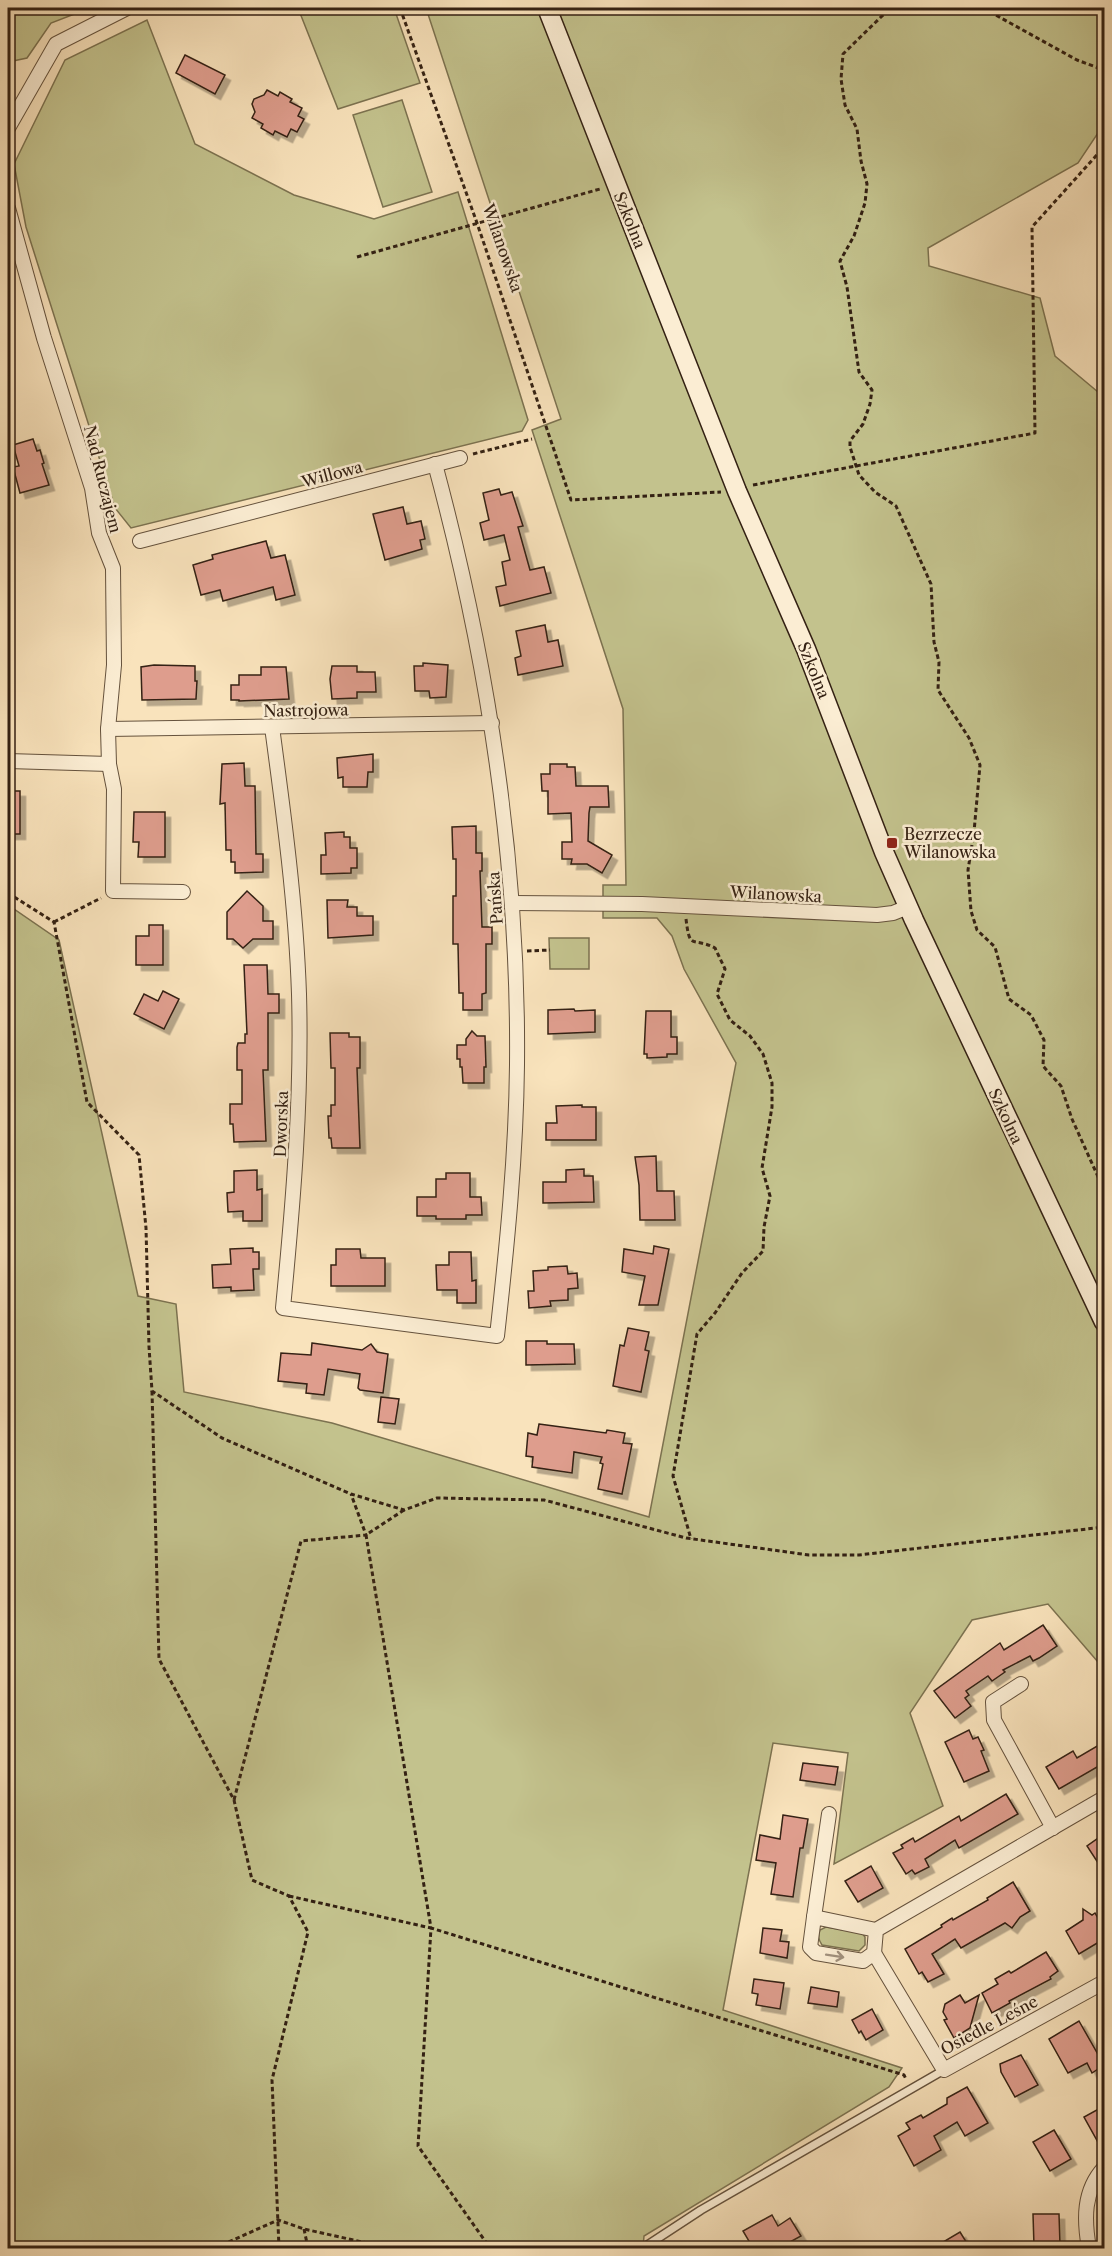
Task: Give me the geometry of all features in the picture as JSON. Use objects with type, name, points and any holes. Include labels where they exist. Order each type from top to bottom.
[{"type":"street","points":[[8,128],[56,44],[127,8]]},
{"type":"street","name":"Szkolna","points":[[547,8],[737,491],[806,649],[877,834],[908,907],[1104,1322]]},
{"type":"street","name":"Nad Ruczajem","points":[[8,208],[44,338],[86,466],[99,533],[113,568],[114,729],[109,764],[114,789],[113,891]]},
{"type":"street","name":"Willowa","points":[[140,541],[460,458]]},
{"type":"street","name":"Pańska","points":[[435,464],[470,603],[492,723],[512,903],[517,1046],[515,1132],[497,1336]]},
{"type":"street","name":"Nastrojowa","points":[[114,729],[492,723]]},
{"type":"street","name":"Dworska","points":[[272,727],[294,906],[299,995],[298,1127],[282,1308],[497,1336]]},
{"type":"street","points":[[8,761],[109,764]]},
{"type":"street","points":[[113,891],[183,892]]},
{"type":"street","name":"Wilanowska","points":[[512,903],[642,904],[877,915],[893,913],[908,907]]},
{"type":"street","points":[[1022,1684],[993,1702],[994,1720],[1053,1828]]},
{"type":"street","points":[[814,1917],[876,1930],[1104,1798]]},
{"type":"street","points":[[829,1814],[810,1947],[816,1953],[863,1961],[874,1953],[876,1930]]},
{"type":"street","name":"Osiedle Leśne","points":[[874,1953],[944,2070],[1104,1982]]},
{"type":"street","points":[[1089,2248],[1085,2212],[1093,2186],[1104,2168]]},
{"type":"lane","points":[[643,2248],[701,2210],[944,2070]]},
{"type":"path","name":"Wilanowska","points":[[400,8],[477,224],[571,500],[737,491]]},
{"type":"path","points":[[886,8],[884,14],[843,54],[841,79],[845,105],[857,129],[867,184],[865,203],[854,236],[840,261],[847,287],[859,372],[872,390],[863,424],[850,441],[859,476],[875,492],[896,506],[931,584],[934,642],[939,662],[938,690],[965,731],[980,765],[968,870],[971,911],[977,930],[995,947],[1009,999],[1031,1015],[1044,1040],[1043,1066],[1061,1086],[1072,1119],[1104,1190]]},
{"type":"path","points":[[982,8],[1077,60],[1104,70]]},
{"type":"path","points":[[1100,8],[1104,14]]},
{"type":"path","points":[[737,491],[760,482],[1035,433],[1032,227],[1104,147]]},
{"type":"path","points":[[357,257],[616,185]]},
{"type":"path","points":[[460,458],[532,439]]},
{"type":"path","points":[[54,922],[113,891]]},
{"type":"path","points":[[8,893],[54,922],[87,1102],[139,1155],[146,1228],[159,1659],[234,1800],[252,1880],[289,1896],[431,1928],[904,2075],[911,2087]]},
{"type":"path","points":[[685,907],[688,937],[691,941],[715,948],[725,969],[717,994],[730,1020],[750,1036],[763,1054],[772,1083],[762,1168],[770,1196],[764,1221],[763,1251],[742,1273],[715,1313],[697,1334],[672,1476],[691,1539]]},
{"type":"path","points":[[514,951],[550,950]]},
{"type":"path","points":[[152,1391],[222,1438],[351,1494],[404,1510]]},
{"type":"path","points":[[351,1494],[366,1534],[431,1928],[418,2146],[490,2248]]},
{"type":"path","points":[[234,1800],[301,1541],[366,1534],[404,1510],[437,1498],[544,1500],[691,1539],[809,1555],[859,1556],[1104,1527]]},
{"type":"path","points":[[279,2248],[272,2080],[308,1932],[289,1896]]},
{"type":"path","points":[[215,2248],[278,2220],[304,2229],[389,2248]]},
{"type":"path","points":[[304,2229],[308,2248]]},
{"type":"shaded area","points":[[8,8],[90,8],[51,23],[27,58],[8,62]]},
{"type":"shaded area","points":[[298,8],[394,8],[420,83],[338,109]]},
{"type":"shaded area","points":[[426,8],[1104,8],[1104,124],[1078,163],[928,248],[929,266],[1040,298],[1055,356],[1104,397],[1104,1669],[1048,1604],[972,1620],[910,1713],[943,1806],[834,1864],[848,1753],[773,1743],[723,2010],[902,2068],[889,2087],[644,2236],[643,2248],[8,2248],[8,905],[59,940],[138,1296],[176,1304],[184,1392],[332,1423],[649,1517],[736,1063],[684,969],[672,936],[657,918],[603,918],[603,885],[626,885],[623,709],[532,430],[561,419]]},
{"type":"shaded area","points":[[147,20],[195,144],[294,195],[374,219],[458,192],[528,420],[522,431],[131,528],[115,508],[26,227],[14,164],[65,60]]},
{"type":"shaded area","points":[[402,100],[432,192],[383,207],[353,115]]},
{"type":"shaded area","points":[[549,938],[589,938],[589,969],[550,969]]},
{"type":"shaded area","points":[[826,1927],[862,1933],[865,1937],[865,1945],[859,1951],[822,1945],[819,1934],[820,1930]]},
{"type":"building","points":[[185,55],[225,75],[215,94],[176,73]]},
{"type":"building","points":[[267,90],[278,96],[280,92],[292,99],[290,102],[302,108],[298,116],[304,119],[297,132],[291,129],[287,137],[275,131],[273,135],[261,128],[263,124],[252,118],[255,112],[252,104],[254,99],[264,95]]},
{"type":"building","points":[[33,439],[37,451],[40,450],[49,485],[20,493],[13,467],[19,466],[13,445]]},
{"type":"building","points":[[499,489],[501,495],[512,492],[523,526],[518,527],[530,570],[544,567],[551,593],[500,606],[496,587],[506,585],[502,562],[510,560],[504,535],[484,540],[480,523],[489,520],[483,493]]},
{"type":"building","points":[[403,507],[407,524],[421,521],[425,539],[420,540],[422,549],[385,560],[373,514]]},
{"type":"building","points":[[266,541],[271,558],[285,555],[295,595],[276,600],[273,587],[223,601],[220,590],[201,595],[193,565],[213,559],[212,555]]},
{"type":"building","points":[[545,625],[548,642],[558,640],[563,666],[518,675],[515,658],[521,656],[516,631]]},
{"type":"building","points":[[423,663],[448,665],[446,697],[430,698],[429,691],[415,691],[414,666],[423,666]]},
{"type":"building","points":[[195,666],[196,699],[142,700],[141,667]]},
{"type":"building","points":[[332,666],[357,666],[357,672],[375,672],[376,692],[357,692],[357,698],[332,699],[330,679]]},
{"type":"building","points":[[261,667],[286,667],[289,699],[231,700],[231,685],[239,685],[239,675],[261,675]]},
{"type":"building","points":[[373,754],[373,772],[368,772],[367,787],[343,787],[343,777],[338,778],[337,758]]},
{"type":"building","points":[[244,763],[245,786],[255,786],[256,854],[263,854],[263,872],[235,873],[235,862],[231,862],[231,850],[226,850],[225,803],[220,804],[222,764]]},
{"type":"building","points":[[550,764],[567,764],[567,767],[575,767],[576,786],[608,786],[609,807],[590,807],[589,813],[588,841],[612,855],[602,873],[587,864],[571,864],[572,859],[562,859],[562,842],[572,842],[571,813],[548,814],[548,791],[542,791],[541,774],[550,774]]},
{"type":"building","points":[[8,791],[20,791],[20,834],[8,834]]},
{"type":"building","points":[[134,812],[165,812],[165,857],[138,857],[139,842],[133,842]]},
{"type":"building","points":[[476,826],[476,853],[482,853],[482,871],[480,871],[482,927],[492,927],[492,944],[486,944],[486,993],[482,994],[482,1010],[463,1010],[463,993],[459,993],[458,944],[453,944],[456,859],[453,859],[452,827]]},
{"type":"building","points":[[344,832],[344,837],[350,837],[350,848],[357,848],[357,868],[351,868],[351,873],[321,874],[321,855],[326,855],[325,833]]},
{"type":"building","points":[[247,891],[263,906],[263,921],[273,921],[273,939],[253,939],[243,948],[233,939],[227,939],[227,912]]},
{"type":"building","points":[[327,900],[348,900],[347,907],[357,907],[357,916],[373,916],[373,935],[328,938]]},
{"type":"building","points":[[149,925],[163,925],[163,965],[136,965],[136,936],[149,936]]},
{"type":"building","points":[[244,965],[267,965],[268,994],[279,994],[279,1013],[268,1013],[268,1070],[263,1070],[266,1141],[234,1142],[233,1124],[230,1124],[230,1104],[242,1104],[242,1070],[237,1070],[237,1047],[238,1043],[245,1043],[245,1034],[247,1034]]},
{"type":"building","points":[[163,991],[179,999],[164,1029],[134,1014],[144,994],[158,1001]]},
{"type":"building","points":[[574,1009],[575,1011],[595,1010],[595,1032],[548,1034],[548,1010]]},
{"type":"building","points":[[646,1011],[671,1011],[671,1037],[677,1037],[677,1054],[647,1058],[647,1054],[644,1054]]},
{"type":"building","points":[[472,1031],[477,1036],[485,1036],[484,1083],[463,1083],[460,1059],[457,1059],[457,1045],[466,1045],[466,1039]]},
{"type":"building","points":[[330,1033],[349,1033],[349,1037],[360,1037],[360,1068],[357,1068],[360,1148],[332,1148],[331,1138],[329,1138],[328,1116],[331,1116],[331,1105],[335,1105],[335,1068],[331,1068]]},
{"type":"building","points":[[582,1105],[582,1107],[596,1107],[596,1140],[546,1140],[546,1123],[557,1123],[556,1106]]},
{"type":"building","points":[[656,1156],[657,1191],[674,1191],[675,1220],[640,1220],[635,1157]]},
{"type":"building","points":[[584,1169],[584,1176],[593,1176],[594,1202],[543,1203],[543,1182],[566,1182],[566,1170]]},
{"type":"building","points":[[257,1170],[257,1190],[262,1189],[262,1221],[243,1221],[243,1211],[228,1212],[227,1193],[234,1192],[234,1171]]},
{"type":"building","points":[[446,1173],[470,1173],[470,1197],[481,1197],[482,1215],[466,1215],[466,1219],[436,1219],[436,1216],[417,1216],[417,1197],[436,1197],[436,1179],[446,1179]]},
{"type":"building","points":[[654,1246],[669,1249],[658,1305],[639,1305],[645,1276],[622,1272],[624,1249],[653,1254]]},
{"type":"building","points":[[253,1248],[253,1252],[259,1252],[259,1269],[253,1269],[254,1290],[231,1291],[231,1287],[213,1288],[212,1265],[231,1264],[230,1249]]},
{"type":"building","points":[[336,1249],[360,1249],[361,1258],[385,1258],[385,1286],[331,1286],[331,1265],[336,1265]]},
{"type":"building","points":[[449,1252],[471,1252],[472,1281],[476,1280],[476,1303],[457,1303],[457,1290],[437,1290],[436,1265],[449,1265]]},
{"type":"building","points":[[567,1266],[568,1274],[577,1273],[578,1288],[568,1289],[568,1300],[550,1301],[551,1306],[529,1308],[528,1291],[534,1291],[533,1271]]},
{"type":"building","points":[[628,1328],[649,1332],[645,1350],[649,1351],[641,1392],[613,1386],[620,1345],[624,1346]]},
{"type":"building","points":[[526,1341],[574,1344],[575,1364],[526,1365]]},
{"type":"building","points":[[312,1343],[362,1350],[371,1344],[377,1352],[388,1354],[383,1393],[360,1390],[358,1388],[360,1374],[328,1369],[324,1395],[306,1393],[307,1384],[278,1381],[281,1353],[311,1355]]},
{"type":"building","points":[[381,1397],[399,1399],[395,1424],[378,1422]]},
{"type":"building","points":[[539,1424],[606,1433],[607,1430],[625,1433],[623,1443],[632,1444],[622,1494],[598,1489],[603,1464],[600,1463],[602,1457],[574,1452],[572,1473],[532,1467],[533,1457],[526,1456],[528,1433],[537,1435]]},
{"type":"building","points":[[1043,1625],[1057,1646],[1033,1661],[1030,1656],[1003,1670],[1005,1672],[992,1681],[988,1676],[966,1691],[969,1695],[965,1698],[971,1706],[955,1718],[934,1691],[1000,1643],[1004,1650]]},
{"type":"building","points":[[969,1730],[973,1739],[978,1737],[989,1771],[964,1782],[945,1742]]},
{"type":"building","points":[[1104,1742],[1104,1763],[1059,1789],[1046,1767],[1073,1751],[1077,1758]]},
{"type":"building","points":[[803,1763],[838,1767],[835,1785],[800,1780]]},
{"type":"building","points":[[1006,1794],[1018,1814],[959,1848],[955,1840],[925,1859],[929,1867],[915,1874],[912,1870],[906,1874],[893,1853],[903,1848],[901,1845],[913,1838],[915,1842],[959,1816],[961,1821]]},
{"type":"building","points":[[783,1815],[808,1819],[803,1848],[800,1848],[793,1897],[771,1894],[776,1863],[756,1860],[760,1835],[780,1839]]},
{"type":"building","points":[[1104,1834],[1104,1872],[1087,1846]]},
{"type":"building","points":[[871,1866],[883,1888],[858,1902],[845,1881]]},
{"type":"building","points":[[1013,1882],[1030,1911],[1020,1917],[1012,1928],[1005,1923],[961,1948],[955,1939],[932,1954],[944,1974],[928,1982],[922,1972],[919,1974],[905,1949],[942,1927],[941,1925],[952,1918],[953,1920],[988,1900],[987,1898]]},
{"type":"building","points":[[1083,1909],[1092,1915],[1095,1913],[1104,1929],[1104,1939],[1079,1954],[1066,1931],[1083,1920]]},
{"type":"building","points":[[763,1928],[782,1930],[780,1941],[789,1942],[787,1958],[760,1953]]},
{"type":"building","points":[[1046,1952],[1058,1971],[1050,1977],[1051,1979],[1009,2001],[1010,2003],[992,2013],[982,1993],[998,1984],[995,1979],[1009,1971],[1011,1973]]},
{"type":"building","points":[[754,1979],[784,1983],[780,2009],[756,2005],[758,1994],[752,1993]]},
{"type":"building","points":[[811,1987],[839,1992],[837,2007],[808,2003]]},
{"type":"building","points":[[960,1995],[965,2003],[979,1995],[970,2028],[954,2038],[944,2020],[947,2019],[943,2012],[945,2004]]},
{"type":"building","points":[[872,2009],[883,2030],[866,2040],[852,2020]]},
{"type":"building","points":[[1079,2021],[1104,2065],[1092,2073],[1087,2063],[1068,2073],[1049,2039]]},
{"type":"building","points":[[1021,2055],[1038,2085],[1015,2097],[1001,2072],[1000,2064]]},
{"type":"building","points":[[967,2087],[988,2123],[965,2136],[957,2122],[934,2136],[941,2150],[914,2166],[898,2136],[910,2129],[906,2123],[921,2115],[923,2118],[947,2104],[947,2098]]},
{"type":"building","points":[[1104,2106],[1104,2153],[1084,2117]]},
{"type":"building","points":[[1054,2130],[1071,2159],[1050,2171],[1033,2142]]},
{"type":"building","points":[[1033,2214],[1059,2214],[1060,2245],[1034,2246]]},
{"type":"building","points":[[772,2215],[778,2226],[790,2218],[801,2236],[788,2243],[791,2248],[747,2248],[749,2241],[743,2231]]},
{"type":"building","points":[[960,2232],[970,2248],[933,2248]]},
{"type":"place","name":"Bezrzecze Wilanowska","points":[[892,843]]}]
